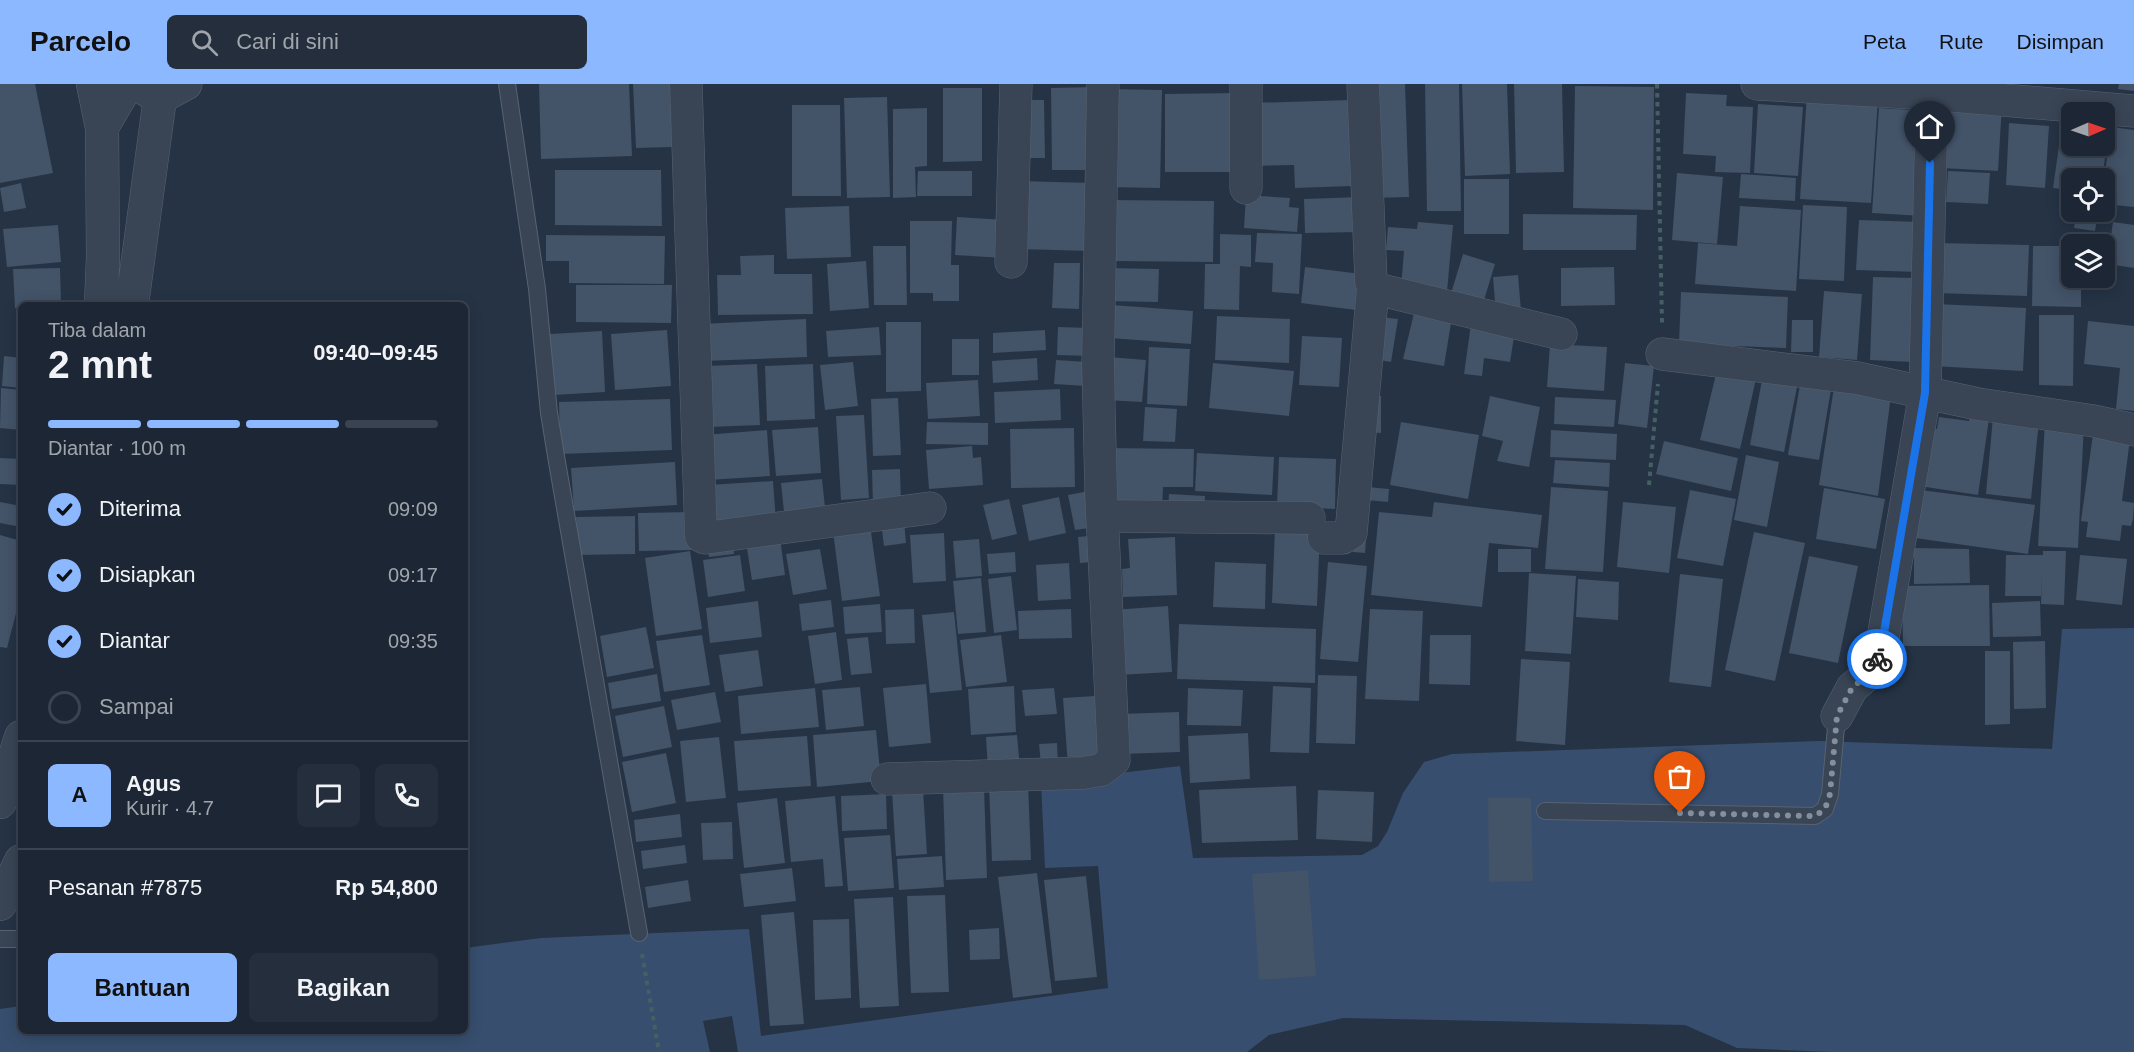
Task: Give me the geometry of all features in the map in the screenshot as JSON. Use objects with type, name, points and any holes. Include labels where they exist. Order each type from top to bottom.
[{"type":"street","points":[[93,84],[102,128],[101,302]]},
{"type":"street","points":[[102,128],[128,84]]},
{"type":"street","points":[[686,84],[701,536],[705,538],[930,508]]},
{"type":"street","points":[[1011,262],[1016,84]]},
{"type":"street","points":[[887,779],[1083,772],[1101,770],[1114,760],[1102,516],[1098,363],[1103,84]]},
{"type":"street","points":[[1246,84],[1246,188]]},
{"type":"street","points":[[1102,516],[1317,528],[1343,538],[1351,533],[1373,288],[1363,84]]},
{"type":"street","points":[[1757,84],[1932,94],[2134,111]]},
{"type":"street","points":[[132,302],[161,89]]},
{"type":"street","points":[[1837,716],[1852,688],[1873,670],[1882,644],[1925,393],[1932,94]]},
{"type":"street","points":[[1373,288],[1561,334]]},
{"type":"street","points":[[1662,354],[1857,378],[1978,404],[2094,421],[2134,430]]},
{"type":"street","points":[[0,802],[18,746]]},
{"type":"street","points":[[0,904],[18,867]]},
{"type":"lane","points":[[507,84],[537,289],[556,462],[639,933]]},
{"type":"lane","points":[[1545,811],[1815,816],[1825,809],[1830,794],[1837,716]]},
{"type":"lane","points":[[0,939],[18,939]]},
{"type":"path","points":[[1649,485],[1656,394],[1662,354],[1657,84]]},
{"type":"path","points":[[639,933],[659,1052]]},
{"type":"water","points":[[2134,628],[2134,1052],[0,1052],[0,1009],[18,1006],[18,1034],[468,1034],[468,948],[541,938],[749,929],[761,1036],[1108,988],[1098,866],[1045,868],[1041,782],[1180,766],[1193,858],[1362,855],[1378,846],[1387,832],[1403,793],[1424,762],[1452,754],[1818,741],[2052,749],[2062,629]]},
{"type":"pier","points":[[732,1016],[738,1052],[710,1052],[703,1021]]},
{"type":"pier","points":[[1343,1018],[1685,1025],[1737,1048],[1830,1052],[1247,1052],[1269,1035]]},
{"type":"building","points":[[0,84],[35,84],[53,173],[0,183]]},
{"type":"building","points":[[539,84],[629,84],[632,156],[541,159]]},
{"type":"building","points":[[633,84],[670,84],[673,147],[636,148]]},
{"type":"building","points":[[1368,84],[1405,84],[1409,197],[1372,198]]},
{"type":"building","points":[[1425,84],[1459,84],[1461,211],[1427,211]]},
{"type":"building","points":[[1462,84],[1507,84],[1510,174],[1465,176]]},
{"type":"building","points":[[1514,84],[1562,84],[1564,172],[1516,173]]},
{"type":"building","points":[[2119,84],[2134,84],[2134,91],[2118,89]]},
{"type":"building","points":[[1575,86],[1654,87],[1653,210],[1573,208]]},
{"type":"building","points":[[1096,87],[1097,170],[1052,170],[1051,88]]},
{"type":"building","points":[[943,88],[982,88],[982,161],[943,162]]},
{"type":"building","points":[[1107,89],[1162,90],[1160,188],[1105,187]]},
{"type":"building","points":[[1235,93],[1235,172],[1165,172],[1165,94]]},
{"type":"building","points":[[1686,93],[1727,95],[1726,106],[1753,107],[1750,173],[1715,172],[1716,156],[1683,154]]},
{"type":"building","points":[[1807,94],[1878,98],[1871,203],[1800,199]]},
{"type":"building","points":[[887,97],[890,197],[847,198],[844,98]]},
{"type":"building","points":[[1020,100],[1044,100],[1045,158],[1021,158]]},
{"type":"building","points":[[1351,100],[1353,186],[1295,188],[1294,165],[1252,166],[1250,103]]},
{"type":"building","points":[[1946,101],[2002,104],[1998,171],[1942,168]]},
{"type":"building","points":[[1758,104],[1803,107],[1798,176],[1754,173]]},
{"type":"building","points":[[792,105],[840,105],[841,196],[792,196]]},
{"type":"building","points":[[927,108],[927,166],[915,167],[916,197],[893,198],[893,109]]},
{"type":"building","points":[[1879,108],[1930,111],[1923,216],[1872,213]]},
{"type":"building","points":[[2009,123],[2049,126],[2045,188],[2006,185]]},
{"type":"building","points":[[2115,128],[2134,130],[2134,207],[2115,205],[2115,168],[2106,168],[2107,156],[2115,156]]},
{"type":"building","points":[[2061,132],[2061,156],[2105,156],[2103,168],[2061,168],[2061,189],[2053,188]]},
{"type":"building","points":[[555,170],[661,170],[662,226],[555,225]]},
{"type":"building","points":[[918,171],[972,171],[972,196],[917,196]]},
{"type":"building","points":[[1948,171],[1990,173],[1988,204],[1946,202]]},
{"type":"building","points":[[1677,173],[1723,177],[1717,244],[1672,240]]},
{"type":"building","points":[[1741,174],[1796,178],[1795,201],[1739,198]]},
{"type":"building","points":[[1464,179],[1509,179],[1509,234],[1464,234]]},
{"type":"building","points":[[1018,181],[1093,183],[1092,251],[1017,249]]},
{"type":"building","points":[[21,183],[26,208],[4,212],[0,188]]},
{"type":"building","points":[[1246,195],[1290,198],[1289,207],[1299,208],[1297,232],[1244,228]]},
{"type":"building","points":[[1360,197],[1361,232],[1305,233],[1304,199]]},
{"type":"building","points":[[1111,200],[1214,201],[1213,262],[1111,261]]},
{"type":"building","points":[[1803,205],[1847,207],[1844,281],[1799,279]]},
{"type":"building","points":[[849,206],[851,257],[787,259],[785,208]]},
{"type":"building","points":[[1740,206],[1801,210],[1796,291],[1695,284],[1698,243],[1737,246]]},
{"type":"building","points":[[1523,214],[1637,215],[1636,250],[1523,250]]},
{"type":"building","points":[[957,217],[1006,220],[1004,258],[955,255]]},
{"type":"building","points":[[1859,220],[1921,222],[1919,272],[1856,270]]},
{"type":"building","points":[[910,221],[952,221],[951,265],[959,265],[959,301],[933,301],[933,293],[910,293]]},
{"type":"building","points":[[1418,222],[1453,225],[1447,292],[1401,288],[1404,251],[1386,250],[1388,227],[1417,229]]},
{"type":"building","points":[[2075,222],[2096,222],[2095,231],[2074,228]]},
{"type":"building","points":[[2113,222],[2134,225],[2134,268],[2115,265],[2115,234],[2111,234]]},
{"type":"building","points":[[58,225],[61,262],[7,267],[3,229]]},
{"type":"building","points":[[1257,233],[1302,234],[1299,294],[1272,292],[1273,263],[1255,262]]},
{"type":"building","points":[[1220,234],[1251,235],[1251,267],[1240,266],[1239,310],[1204,309],[1205,264],[1220,264]]},
{"type":"building","points":[[546,235],[665,236],[664,284],[569,283],[569,261],[546,261]]},
{"type":"building","points":[[1937,243],[2029,245],[2027,296],[1936,293]]},
{"type":"building","points":[[873,246],[906,246],[907,305],[874,305]]},
{"type":"building","points":[[2033,246],[2061,246],[2061,288],[2081,288],[2081,307],[2032,306]]},
{"type":"building","points":[[1463,254],[1495,264],[1481,310],[1449,300]]},
{"type":"building","points":[[774,255],[774,274],[812,274],[813,314],[718,315],[717,275],[741,275],[740,256]]},
{"type":"building","points":[[866,261],[869,308],[830,311],[827,264]]},
{"type":"building","points":[[1054,263],[1080,263],[1079,309],[1052,308]]},
{"type":"building","points":[[1305,267],[1361,274],[1356,310],[1301,303]]},
{"type":"building","points":[[1614,267],[1615,305],[1561,306],[1561,268]]},
{"type":"building","points":[[60,268],[61,302],[18,302],[18,308],[15,308],[13,269]]},
{"type":"building","points":[[1104,268],[1159,269],[1158,302],[1104,301]]},
{"type":"building","points":[[1518,275],[1521,311],[1496,314],[1493,277]]},
{"type":"building","points":[[1873,277],[1915,278],[1912,362],[1870,360]]},
{"type":"building","points":[[576,285],[672,285],[671,323],[576,322]]},
{"type":"building","points":[[1824,291],[1862,294],[1857,360],[1819,357]]},
{"type":"building","points":[[1681,292],[1788,297],[1786,348],[1679,344]]},
{"type":"building","points":[[1935,304],[2026,308],[2023,371],[1932,366]]},
{"type":"building","points":[[1112,305],[1193,311],[1191,344],[1110,338]]},
{"type":"building","points":[[1415,309],[1452,317],[1444,366],[1403,359]]},
{"type":"building","points":[[2039,315],[2074,315],[2073,386],[2039,385]]},
{"type":"building","points":[[1217,316],[1290,319],[1289,363],[1215,360]]},
{"type":"building","points":[[1380,317],[1398,319],[1391,362],[1373,359]]},
{"type":"building","points":[[1472,317],[1516,324],[1510,362],[1484,358],[1482,376],[1464,374]]},
{"type":"building","points":[[806,319],[807,357],[703,361],[701,324]]},
{"type":"building","points":[[1792,320],[1813,320],[1813,352],[1791,352]]},
{"type":"building","points":[[2088,321],[2134,326],[2134,411],[2116,409],[2120,368],[2084,364]]},
{"type":"building","points":[[886,322],[921,322],[921,391],[886,392]]},
{"type":"building","points":[[879,327],[881,355],[828,357],[826,331]]},
{"type":"building","points":[[1058,327],[1091,328],[1090,356],[1057,355]]},
{"type":"building","points":[[667,330],[671,386],[615,390],[611,334]]},
{"type":"building","points":[[1045,330],[1046,350],[993,353],[993,333]]},
{"type":"building","points":[[602,331],[605,392],[554,395],[550,334]]},
{"type":"building","points":[[1302,336],[1342,338],[1339,387],[1299,385]]},
{"type":"building","points":[[952,339],[979,339],[979,375],[952,375]]},
{"type":"building","points":[[1550,344],[1607,347],[1604,391],[1547,387]]},
{"type":"building","points":[[1149,347],[1190,349],[1187,406],[1147,404]]},
{"type":"building","points":[[4,356],[18,358],[18,388],[2,386]]},
{"type":"building","points":[[1108,357],[1146,360],[1142,402],[1105,400]]},
{"type":"building","points":[[1037,358],[1038,380],[993,383],[992,361]]},
{"type":"building","points":[[1056,360],[1087,362],[1086,386],[1054,384]]},
{"type":"building","points":[[853,362],[858,406],[825,410],[820,365]]},
{"type":"building","points":[[1213,363],[1294,371],[1289,416],[1209,408]]},
{"type":"building","points":[[1625,363],[1654,366],[1647,428],[1618,424]]},
{"type":"building","points":[[757,364],[760,425],[709,427],[706,366]]},
{"type":"building","points":[[813,364],[815,419],[767,421],[765,366]]},
{"type":"building","points":[[1764,369],[1799,377],[1784,452],[1750,445]]},
{"type":"building","points":[[1717,370],[1756,379],[1740,449],[1700,440]]},
{"type":"building","points":[[1802,373],[1833,378],[1819,460],[1788,455]]},
{"type":"building","points":[[978,380],[980,416],[928,419],[926,383]]},
{"type":"building","points":[[1834,387],[1891,395],[1878,496],[1819,485]]},
{"type":"building","points":[[1,388],[18,390],[18,430],[0,428]]},
{"type":"building","points":[[1060,389],[1061,420],[995,423],[994,392]]},
{"type":"building","points":[[1367,396],[1381,396],[1381,433],[1367,432]]},
{"type":"building","points":[[1490,396],[1540,407],[1529,467],[1497,461],[1503,441],[1482,436]]},
{"type":"building","points":[[1555,397],[1616,400],[1614,427],[1554,424]]},
{"type":"building","points":[[898,398],[901,455],[873,456],[871,399]]},
{"type":"building","points":[[670,399],[672,450],[560,454],[559,402]]},
{"type":"building","points":[[1145,407],[1177,409],[1175,442],[1143,441]]},
{"type":"building","points":[[864,415],[869,498],[841,500],[836,416]]},
{"type":"building","points":[[1970,416],[1989,419],[1978,495],[1913,485],[1922,427],[1937,429],[1939,417],[1969,421]]},
{"type":"building","points":[[1993,417],[2039,421],[2031,499],[1986,494]]},
{"type":"building","points":[[2045,421],[2084,423],[2078,548],[2038,546]]},
{"type":"building","points":[[927,422],[988,423],[988,445],[926,444]]},
{"type":"building","points":[[1401,422],[1479,435],[1468,499],[1390,485]]},
{"type":"building","points":[[818,427],[821,473],[776,476],[772,430]]},
{"type":"building","points":[[1074,428],[1075,487],[1011,488],[1010,429]]},
{"type":"building","points":[[767,430],[770,476],[707,480],[704,435]]},
{"type":"building","points":[[1551,430],[1617,434],[1616,460],[1550,457]]},
{"type":"building","points":[[2093,434],[2130,439],[2122,501],[2134,503],[2133,519],[2131,526],[2122,525],[2120,541],[2086,537],[2088,522],[2081,521]]},
{"type":"building","points":[[1664,441],[1738,458],[1731,491],[1656,474]]},
{"type":"building","points":[[972,446],[973,458],[981,457],[983,485],[929,489],[926,450]]},
{"type":"building","points":[[1105,448],[1194,449],[1193,487],[1163,487],[1162,509],[1105,508]]},
{"type":"building","points":[[1197,453],[1274,457],[1272,495],[1195,491]]},
{"type":"building","points":[[1746,455],[1779,462],[1767,527],[1734,520]]},
{"type":"building","points":[[1279,457],[1336,459],[1335,509],[1277,506]]},
{"type":"building","points":[[0,458],[18,459],[18,485],[0,484]]},
{"type":"building","points":[[1555,460],[1610,463],[1609,487],[1553,483]]},
{"type":"building","points":[[675,462],[677,505],[574,511],[571,468]]},
{"type":"building","points":[[900,469],[901,505],[873,506],[872,470]]},
{"type":"building","points":[[822,479],[826,517],[785,521],[781,483]]},
{"type":"building","points":[[773,481],[776,521],[712,524],[709,485]]},
{"type":"building","points":[[1367,487],[1389,489],[1388,502],[1366,500]]},
{"type":"building","points":[[1551,487],[1608,491],[1603,572],[1545,569]]},
{"type":"building","points":[[1824,488],[1885,499],[1876,549],[1816,539]]},
{"type":"building","points":[[1690,490],[1736,499],[1723,566],[1677,558]]},
{"type":"building","points":[[1921,490],[2035,505],[2028,554],[1915,538]]},
{"type":"building","points":[[1089,491],[1096,527],[1075,530],[1068,495]]},
{"type":"building","points":[[1169,494],[1205,496],[1204,514],[1168,512]]},
{"type":"building","points":[[1059,497],[1066,533],[1029,541],[1022,505]]},
{"type":"building","points":[[1009,499],[1017,534],[992,540],[983,505]]},
{"type":"building","points":[[0,502],[18,505],[18,526],[0,523]]},
{"type":"building","points":[[1434,502],[1542,515],[1538,548],[1489,543],[1482,607],[1371,595],[1379,512],[1432,517]]},
{"type":"building","points":[[1623,502],[1676,507],[1669,573],[1617,567]]},
{"type":"building","points":[[691,512],[692,550],[639,551],[638,513]]},
{"type":"building","points":[[635,516],[635,554],[578,555],[576,517]]},
{"type":"building","points":[[904,520],[906,543],[884,546],[881,522]]},
{"type":"building","points":[[870,525],[880,596],[842,601],[833,531]]},
{"type":"building","points":[[1356,526],[1367,527],[1365,553],[1353,552]]},
{"type":"building","points":[[1275,528],[1320,529],[1317,606],[1272,603]]},
{"type":"building","points":[[779,531],[785,575],[752,580],[745,536]]},
{"type":"building","points":[[1754,532],[1805,543],[1775,681],[1725,670]]},
{"type":"building","points":[[944,533],[946,581],[913,583],[910,535]]},
{"type":"building","points":[[0,535],[18,540],[18,606],[7,648],[0,647]]},
{"type":"building","points":[[1100,535],[1102,561],[1080,563],[1078,537]]},
{"type":"building","points":[[732,536],[734,554],[709,557],[706,540]]},
{"type":"building","points":[[1175,537],[1177,595],[1123,597],[1122,569],[1130,568],[1128,539]]},
{"type":"building","points":[[979,539],[982,576],[956,578],[953,541]]},
{"type":"building","points":[[1914,548],[1969,549],[1970,583],[1914,584]]},
{"type":"building","points":[[820,549],[827,589],[793,595],[786,554]]},
{"type":"building","points":[[1498,549],[1531,549],[1531,572],[1498,572]]},
{"type":"building","points":[[690,551],[702,629],[656,636],[645,558]]},
{"type":"building","points":[[2043,551],[2066,551],[2064,605],[2041,604],[2042,572],[2041,596],[2005,596],[2006,555],[2043,555]]},
{"type":"building","points":[[1015,552],[1016,572],[989,574],[987,554]]},
{"type":"building","points":[[740,555],[745,591],[708,597],[703,560]]},
{"type":"building","points":[[2080,555],[2127,559],[2122,605],[2076,600]]},
{"type":"building","points":[[1809,556],[1858,566],[1838,663],[1789,653]]},
{"type":"building","points":[[1215,562],[1266,564],[1265,609],[1213,607]]},
{"type":"building","points":[[1328,562],[1367,566],[1358,662],[1320,659]]},
{"type":"building","points":[[1069,563],[1071,599],[1038,601],[1036,565]]},
{"type":"building","points":[[1529,573],[1576,576],[1571,654],[1525,651]]},
{"type":"building","points":[[1680,574],[1723,579],[1711,687],[1669,682]]},
{"type":"building","points":[[1011,576],[1017,630],[994,633],[988,579]]},
{"type":"building","points":[[981,578],[986,632],[958,634],[953,581]]},
{"type":"building","points":[[1578,579],[1619,582],[1618,620],[1576,617]]},
{"type":"building","points":[[1989,585],[1990,646],[1903,646],[1902,586]]},
{"type":"building","points":[[831,600],[834,627],[802,631],[799,604]]},
{"type":"building","points":[[758,601],[762,637],[710,643],[706,608]]},
{"type":"building","points":[[2040,601],[2041,636],[1993,637],[1992,603]]},
{"type":"building","points":[[880,604],[882,632],[845,634],[843,607]]},
{"type":"building","points":[[1168,606],[1172,672],[1117,675],[1113,610]]},
{"type":"building","points":[[914,609],[915,643],[886,644],[885,610]]},
{"type":"building","points":[[1071,609],[1072,638],[1019,639],[1018,611]]},
{"type":"building","points":[[1370,609],[1423,611],[1419,701],[1365,699]]},
{"type":"building","points":[[954,612],[962,690],[930,693],[922,615]]},
{"type":"building","points":[[1179,624],[1316,629],[1315,683],[1177,679]]},
{"type":"building","points":[[646,627],[654,668],[607,677],[600,636]]},
{"type":"building","points":[[836,632],[842,680],[815,684],[808,636]]},
{"type":"building","points":[[702,635],[710,685],[664,692],[656,641]]},
{"type":"building","points":[[1001,635],[1007,682],[966,687],[960,640]]},
{"type":"building","points":[[1430,635],[1471,635],[1470,685],[1429,684]]},
{"type":"building","points":[[868,637],[872,673],[851,675],[847,639]]},
{"type":"building","points":[[2045,641],[2046,708],[2014,709],[2013,642]]},
{"type":"building","points":[[758,650],[763,686],[725,692],[719,655]]},
{"type":"building","points":[[1985,651],[2010,651],[2010,724],[1985,725]]},
{"type":"building","points":[[1521,659],[1570,662],[1565,745],[1516,741]]},
{"type":"building","points":[[657,674],[661,701],[612,709],[608,683]]},
{"type":"building","points":[[1318,675],[1357,676],[1355,744],[1316,743]]},
{"type":"building","points":[[926,684],[931,743],[889,747],[883,688]]},
{"type":"building","points":[[1014,686],[1016,732],[971,735],[968,689]]},
{"type":"building","points":[[1273,686],[1311,688],[1309,753],[1270,752]]},
{"type":"building","points":[[860,687],[864,726],[826,730],[822,690]]},
{"type":"building","points":[[815,688],[819,727],[741,734],[738,696]]},
{"type":"building","points":[[1054,688],[1057,714],[1025,716],[1022,690]]},
{"type":"building","points":[[1188,688],[1243,690],[1241,726],[1187,725]]},
{"type":"building","points":[[715,692],[721,722],[677,730],[671,700]]},
{"type":"building","points":[[1095,696],[1100,763],[1068,766],[1063,698]]},
{"type":"building","points":[[664,706],[672,747],[623,757],[615,716]]},
{"type":"building","points":[[1179,712],[1180,752],[1121,754],[1119,714]]},
{"type":"building","points":[[876,730],[881,781],[817,787],[813,735]]},
{"type":"building","points":[[1248,733],[1250,779],[1190,783],[1188,736]]},
{"type":"building","points":[[1017,735],[1020,768],[988,770],[986,737]]},
{"type":"building","points":[[807,736],[811,786],[738,791],[734,741]]},
{"type":"building","points":[[719,737],[726,798],[686,802],[680,741]]},
{"type":"building","points":[[1057,743],[1058,765],[1041,765],[1039,744]]},
{"type":"building","points":[[666,753],[676,803],[632,812],[622,762]]},
{"type":"building","points":[[1028,782],[1031,860],[992,861],[989,784]]},
{"type":"building","points":[[984,786],[987,878],[946,880],[943,787]]},
{"type":"building","points":[[1296,786],[1298,840],[1202,843],[1199,790]]},
{"type":"building","points":[[923,790],[927,854],[896,856],[892,791]]},
{"type":"building","points":[[1318,790],[1374,792],[1372,842],[1316,839]]},
{"type":"building","points":[[886,794],[887,829],[842,831],[841,796]]},
{"type":"building","points":[[835,796],[843,886],[825,887],[823,859],[791,862],[785,801]]},
{"type":"building","points":[[777,798],[785,863],[744,868],[737,803]]},
{"type":"building","points":[[1488,798],[1531,798],[1533,881],[1489,882]]},
{"type":"building","points":[[680,814],[682,837],[636,842],[634,820]]},
{"type":"building","points":[[732,822],[733,859],[703,860],[701,823]]},
{"type":"building","points":[[890,835],[894,888],[848,891],[844,838]]},
{"type":"building","points":[[685,845],[687,863],[643,869],[641,851]]},
{"type":"building","points":[[942,856],[944,887],[899,890],[897,859]]},
{"type":"building","points":[[792,868],[796,901],[744,907],[740,874]]},
{"type":"building","points":[[1308,870],[1316,976],[1259,980],[1252,874]]},
{"type":"building","points":[[1037,873],[1052,993],[1013,998],[998,877]]},
{"type":"building","points":[[1086,876],[1097,977],[1055,981],[1044,880]]},
{"type":"building","points":[[688,880],[691,901],[648,908],[645,887]]},
{"type":"building","points":[[945,895],[949,992],[911,993],[907,896]]},
{"type":"building","points":[[893,897],[899,1006],[860,1008],[854,899]]},
{"type":"building","points":[[794,912],[804,1024],[770,1026],[761,915]]},
{"type":"building","points":[[849,919],[851,998],[815,1000],[813,920]]},
{"type":"building","points":[[999,928],[1000,959],[970,960],[969,930]]},
{"type":"way so far","points":[[1680,813],[1815,816],[1825,809],[1830,794],[1837,716],[1852,688],[1873,670],[1877,659]]},
{"type":"route","points":[[1877,659],[1882,644],[1925,393],[1930,163]]}]
